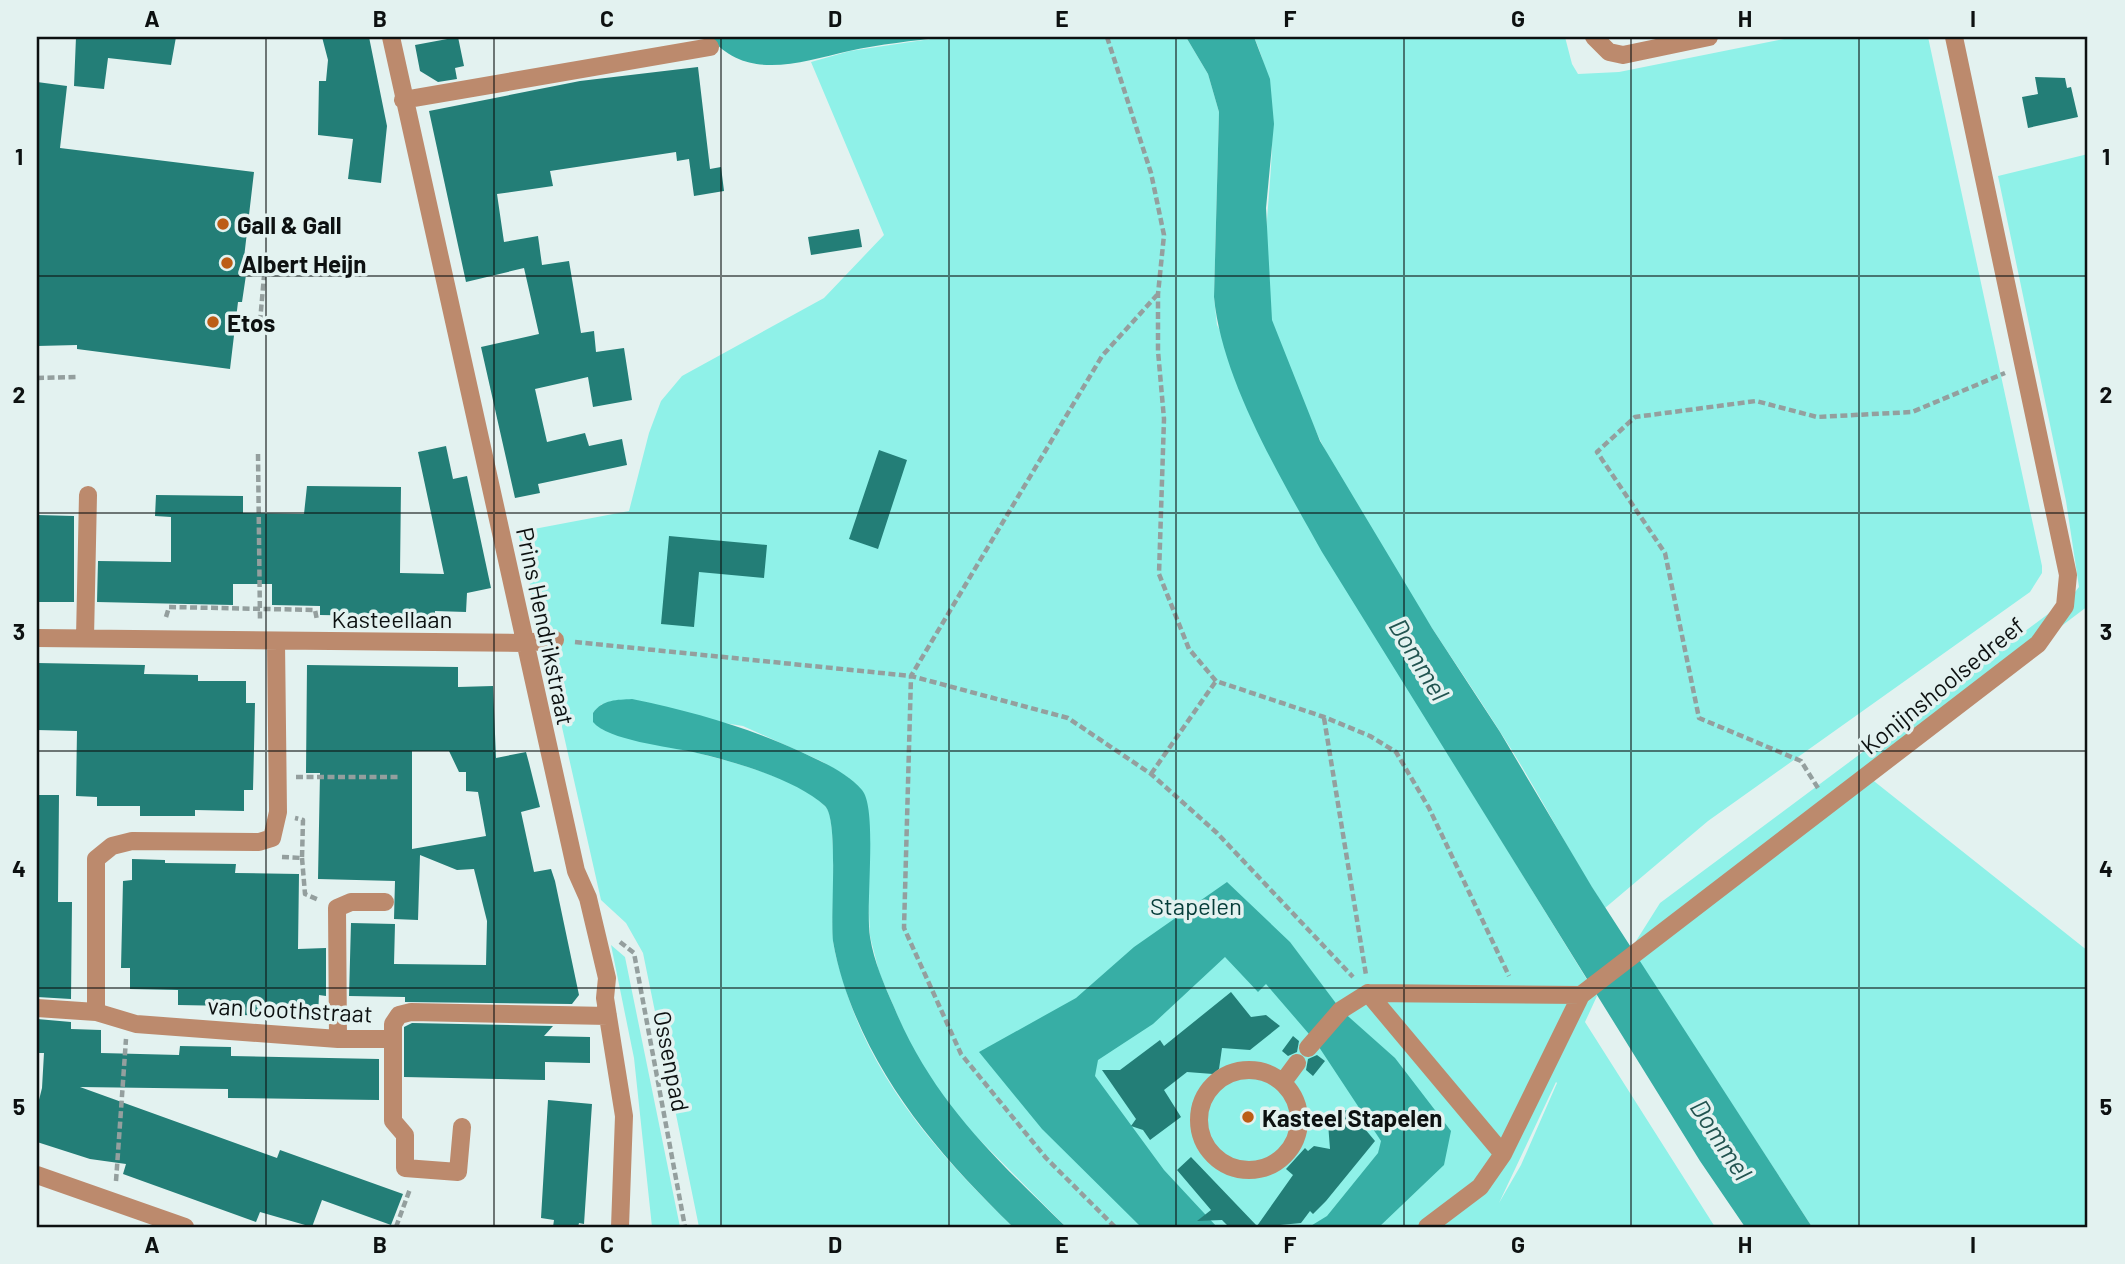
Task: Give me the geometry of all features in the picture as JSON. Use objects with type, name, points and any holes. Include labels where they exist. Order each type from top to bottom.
[{"type":"street","name":"Prins Hendrikstraat","points":[[391,37],[403,100],[430,205],[523,643],[576,871],[594,919],[607,978],[608,1016],[624,1116],[620,1227]]},
{"type":"street","points":[[1594,37],[1609,52],[1623,54],[1709,37]]},
{"type":"street","name":"Konijnshoolsedreef","points":[[1580,995],[2038,643],[2065,606],[2068,575],[1954,37]]},
{"type":"street","points":[[403,100],[710,47]]},
{"type":"street","points":[[85,638],[88,495]]},
{"type":"street","name":"Kasteellaan","points":[[37,638],[523,643],[555,640]]},
{"type":"street","points":[[96,1012],[96,859],[112,846],[132,841],[259,842],[272,838],[278,812],[278,777],[268,642]]},
{"type":"street","points":[[338,1039],[337,908],[351,902],[385,902]]},
{"type":"street","points":[[1311,1045],[1341,1010],[1368,993],[1517,992],[1580,995],[1503,1154],[1480,1187],[1427,1227]]},
{"type":"street","points":[[1368,993],[1503,1154]]},
{"type":"street","name":"van Coothstraat","points":[[37,1008],[96,1012],[127,1021],[338,1039],[392,1039],[393,1024],[399,1014],[411,1012],[608,1016]]},
{"type":"street","points":[[392,1039],[393,1121],[405,1135],[405,1168],[458,1172],[462,1127]]},
{"type":"street","points":[[1283,1082],[1297,1063]]},
{"type":"street","points":[[1254,1069],[1270,1073],[1283,1082],[1293,1095],[1299,1110],[1297,1134],[1286,1154],[1271,1165],[1255,1170],[1237,1169],[1221,1162],[1208,1150],[1200,1135],[1198,1117],[1201,1100],[1211,1085],[1223,1075],[1254,1069]]},
{"type":"street","points":[[37,1175],[185,1227]]},
{"type":"path","points":[[1107,37],[1151,173],[1164,235],[1158,294],[1158,351],[1164,419],[1159,574],[1189,649],[1216,681],[1324,717],[1370,736],[1395,752],[1429,808],[1517,992]]},
{"type":"path","points":[[260,322],[266,253]]},
{"type":"path","points":[[1115,1227],[1046,1158],[961,1054],[904,928],[911,676],[1102,356],[1158,294]]},
{"type":"path","points":[[1829,806],[1801,761],[1699,718],[1665,552],[1597,452],[1635,418],[1756,401],[1817,417],[1912,412],[2022,366]]},
{"type":"path","points":[[37,378],[78,377]]},
{"type":"path","points":[[258,454],[260,609],[268,642]]},
{"type":"path","points":[[154,617],[168,618],[169,607],[315,610],[316,620],[329,620]]},
{"type":"path","points":[[555,640],[911,676],[1068,719],[1151,774],[1217,833],[1368,993]]},
{"type":"path","points":[[1151,774],[1216,681]]},
{"type":"path","points":[[1324,717],[1368,993]]},
{"type":"path","points":[[278,777],[400,778]]},
{"type":"path","points":[[302,858],[305,894],[337,908]]},
{"type":"path","name":"Ossenpad","points":[[594,919],[634,953],[685,1227]]},
{"type":"path","points":[[115,1202],[127,1021]]},
{"type":"path","points":[[396,1227],[417,1170]]},
{"type":"green space","name":"Stapelen","points":[[944,37],[1186,37],[1208,74],[1219,112],[1214,297],[1217,325],[1401,677],[1597,996],[1585,1022],[1715,1227],[1066,1227],[962,1122],[930,1080],[910,1045],[879,972],[870,936],[868,891],[849,778],[821,761],[743,726],[602,704],[593,713],[602,729],[753,769],[808,792],[826,807],[832,830],[834,944],[855,1016],[871,1051],[911,1114],[960,1173],[1013,1227],[699,1227],[643,953],[626,923],[601,900],[518,532],[629,511],[649,433],[661,401],[682,376],[824,298],[884,235],[811,62],[850,51]],"holes":[[[1556,1082],[1557,1083],[1521,1165],[1499,1203]]]},
{"type":"green space","points":[[1254,37],[1565,37],[1572,64],[1578,74],[1619,72],[1794,37],[1928,37],[2042,566],[2042,573],[2030,592],[1708,821],[1605,908],[1513,752],[1357,509],[1309,417],[1277,338],[1271,319],[1266,283],[1271,106],[1266,71]]},
{"type":"green space","points":[[2088,154],[2088,606],[1865,774],[2088,951],[2088,1227],[1812,1227],[1631,949],[1660,903],[2071,597],[2079,587],[2066,501],[1998,176]]},
{"type":"green space","points":[[611,945],[625,957],[680,1227],[652,1227],[634,1058]]},
{"type":"water","points":[[710,37],[944,37],[873,46],[812,60],[775,65],[740,60]]},
{"type":"water","name":"Dommel","points":[[1186,37],[1254,37],[1270,79],[1274,124],[1266,208],[1272,320],[1320,441],[1432,628],[1500,732],[1592,887],[1812,1227],[1745,1227],[1700,1161],[1322,552],[1272,461],[1241,395],[1219,329],[1214,297],[1219,112],[1208,74]]},
{"type":"water","points":[[632,699],[717,720],[778,742],[833,768],[862,790],[867,800],[869,816],[870,937],[880,973],[894,1007],[927,1071],[968,1126],[1066,1227],[1013,1227],[960,1173],[936,1144],[913,1115],[873,1052],[856,1018],[834,946],[832,829],[825,806],[798,787],[763,772],[693,752],[611,734],[593,722],[593,713],[601,705]]},
{"type":"water","points":[[1227,882],[1290,942],[1341,1010],[1395,1058],[1451,1131],[1444,1165],[1379,1227],[1309,1227],[1327,1216],[1378,1153],[1381,1141],[1315,1041],[1266,984],[1258,992],[1225,957],[1153,1024],[1098,1060],[1095,1076],[1164,1170],[1217,1227],[1141,1227],[1042,1129],[979,1052],[1076,998],[1134,947]]},
{"type":"building","points":[[76,37],[176,37],[171,65],[108,58],[104,89],[74,86]]},
{"type":"building","points":[[322,37],[369,37],[387,126],[381,183],[348,179],[353,139],[318,135],[319,81],[326,81],[328,60]]},
{"type":"building","points":[[458,37],[464,66],[455,68],[457,79],[438,82],[420,71],[415,45]]},
{"type":"building","points":[[698,67],[710,169],[721,167],[724,191],[694,196],[689,159],[677,161],[676,152],[550,171],[553,186],[497,194],[504,242],[538,236],[542,265],[569,261],[581,333],[594,331],[596,352],[624,348],[632,400],[593,407],[588,377],[535,389],[547,442],[585,433],[589,446],[622,439],[627,465],[538,484],[540,493],[515,498],[481,347],[539,334],[524,268],[466,282],[429,111],[580,81]]},
{"type":"building","points":[[2035,77],[2065,78],[2067,88],[2071,87],[2078,117],[2028,128],[2022,97],[2038,94]]},
{"type":"building","points":[[37,82],[67,86],[60,148],[254,172],[242,275],[246,275],[242,302],[238,302],[230,369],[77,349],[77,345],[37,346]]},
{"type":"building","points":[[859,229],[862,247],[811,255],[808,237]]},
{"type":"building","points":[[446,446],[453,479],[467,476],[491,588],[467,593],[466,612],[435,611],[435,617],[320,615],[320,606],[272,605],[272,584],[233,584],[233,605],[97,602],[98,561],[171,562],[171,517],[155,516],[156,495],[243,496],[243,513],[304,514],[307,486],[401,487],[400,573],[444,574],[418,452]]},
{"type":"building","points":[[879,450],[907,460],[878,549],[849,539]]},
{"type":"building","points":[[37,515],[74,516],[74,602],[37,602]]},
{"type":"building","points":[[669,536],[767,545],[764,578],[699,572],[694,627],[661,624]]},
{"type":"building","points":[[37,663],[145,665],[144,674],[198,675],[198,681],[246,681],[246,703],[255,703],[253,790],[244,790],[244,811],[195,810],[195,816],[140,816],[140,806],[97,806],[97,797],[76,796],[77,731],[37,730]]},
{"type":"building","points":[[307,665],[458,667],[458,687],[493,686],[496,758],[526,752],[540,807],[521,812],[534,872],[551,869],[555,881],[579,995],[572,1004],[405,1002],[405,997],[349,996],[351,923],[395,924],[394,964],[486,965],[487,921],[474,869],[457,870],[420,855],[418,920],[394,919],[395,881],[318,879],[320,773],[306,773]],"holes":[[[412,751],[449,751],[459,772],[466,772],[466,791],[478,792],[486,836],[412,849]]]},
{"type":"building","points":[[37,795],[59,795],[58,902],[72,902],[71,999],[37,997]]},
{"type":"building","points":[[132,859],[165,860],[165,863],[236,864],[235,873],[299,874],[298,949],[326,948],[326,996],[319,995],[318,1016],[231,1015],[231,1006],[178,1005],[178,990],[130,989],[130,968],[121,968],[123,881],[132,880]]},
{"type":"building","points":[[1231,992],[1251,1017],[1266,1015],[1280,1026],[1250,1050],[1222,1048],[1219,1069],[1213,1074],[1187,1072],[1164,1090],[1181,1117],[1150,1140],[1143,1130],[1131,1126],[1136,1119],[1102,1070],[1120,1070],[1160,1040],[1164,1046]]},
{"type":"building","points":[[37,1019],[71,1022],[71,1029],[101,1030],[101,1053],[179,1055],[180,1046],[231,1047],[231,1056],[379,1059],[379,1100],[228,1098],[228,1089],[80,1087],[277,1158],[280,1150],[403,1194],[391,1225],[322,1200],[312,1227],[260,1212],[256,1222],[123,1174],[126,1164],[90,1159],[37,1142],[37,1108],[42,1088],[44,1053],[37,1053]]},
{"type":"building","points":[[412,1023],[553,1026],[544,1036],[590,1037],[590,1063],[545,1062],[545,1080],[404,1077],[404,1027]]},
{"type":"building","points":[[1293,1036],[1299,1041],[1297,1052],[1288,1056],[1282,1051]]},
{"type":"building","points":[[1317,1055],[1325,1061],[1313,1076],[1306,1070],[1308,1059]]},
{"type":"building","points":[[548,1100],[592,1104],[584,1224],[579,1223],[578,1227],[553,1227],[554,1220],[541,1218]]},
{"type":"building","points":[[1349,1110],[1375,1141],[1326,1201],[1313,1214],[1310,1211],[1301,1223],[1259,1227],[1229,1227],[1222,1220],[1197,1221],[1211,1210],[1177,1170],[1191,1157],[1257,1226],[1293,1175],[1286,1169],[1305,1148],[1308,1151],[1314,1146],[1330,1149],[1328,1123],[1339,1111]]},
{"type":"place","name":"Gall & Gall","points":[[223,224]]},
{"type":"place","name":"Albert Heijn","points":[[227,263]]},
{"type":"place","name":"Etos","points":[[213,322]]},
{"type":"place","name":"Kasteel Stapelen","points":[[1248,1117]]}]
